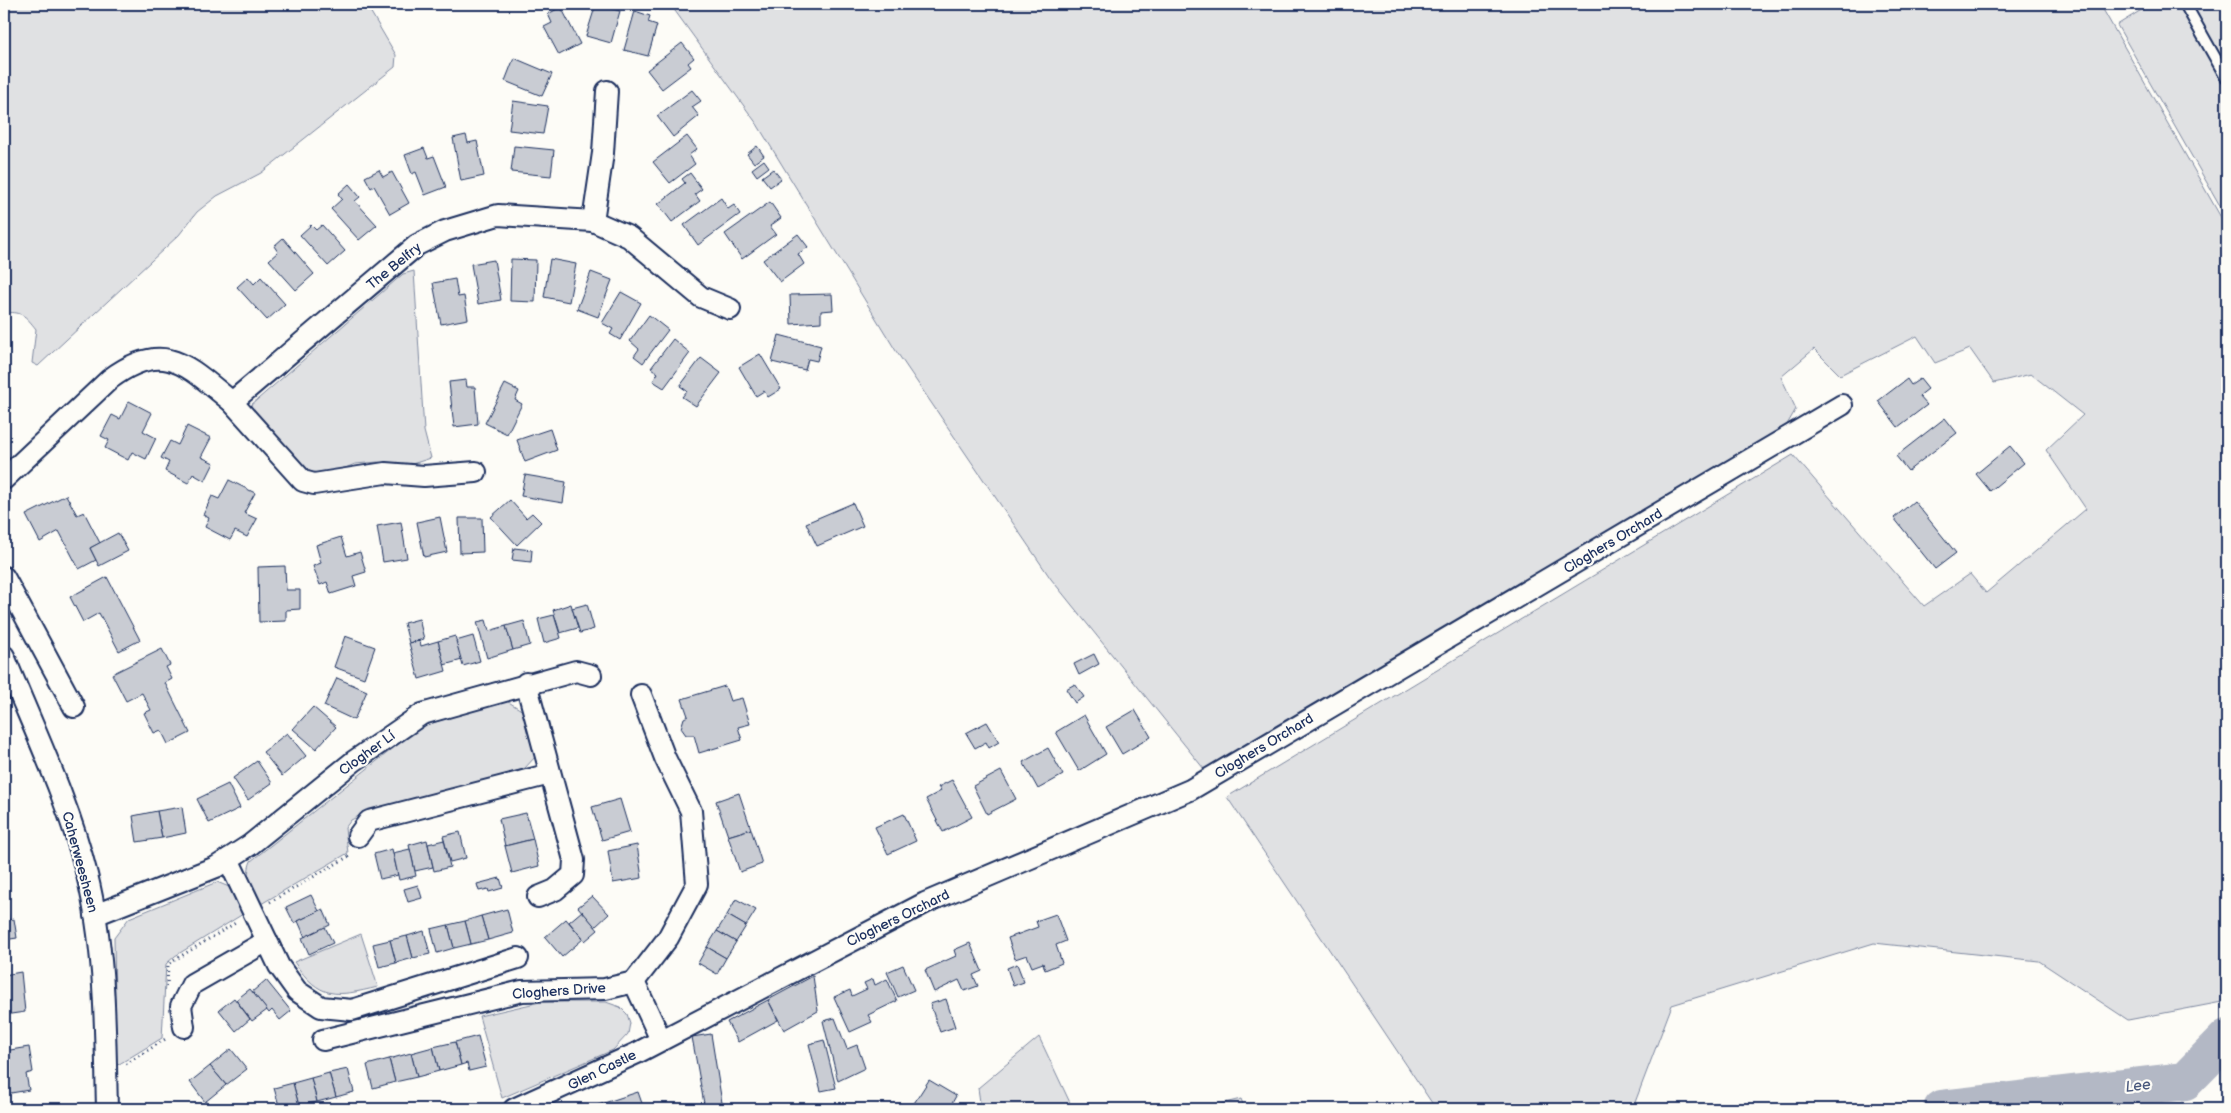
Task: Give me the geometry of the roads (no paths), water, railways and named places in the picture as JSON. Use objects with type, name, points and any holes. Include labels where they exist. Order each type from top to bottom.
[{"type":"street","points":[[593,221],[603,153],[607,91]]},
{"type":"street","name":"The Belfry","points":[[232,402],[417,245],[445,231],[498,215],[593,221],[629,237],[701,297],[730,309]]},
{"type":"street","points":[[4,479],[110,379],[128,366],[149,358],[170,359],[189,368],[232,402],[303,481],[314,484],[385,473],[424,476],[476,472]]},
{"type":"street","name":"Cloghers Orchard","points":[[661,1040],[925,902],[1190,790],[1842,405]]},
{"type":"street","points":[[4,577],[74,707]]},
{"type":"street","name":"Caherweesheen","points":[[4,656],[68,811],[87,876],[99,946],[108,1109]]},
{"type":"street","name":"Clogher Lí","points":[[95,915],[216,867],[228,860],[250,845],[354,761],[422,714],[526,683],[576,671],[591,676]]},
{"type":"street","points":[[526,683],[574,860],[573,875],[556,890],[538,897]]},
{"type":"street","points":[[641,695],[665,758],[691,811],[696,884],[668,938],[634,982],[661,1040]]},
{"type":"street","points":[[358,836],[368,821],[550,774]]},
{"type":"street","points":[[228,860],[278,966],[296,991],[321,1007],[352,1010],[518,958]]},
{"type":"street","points":[[184,1027],[181,1006],[192,984],[267,941]]},
{"type":"street","name":"Cloghers Drive","points":[[323,1040],[522,991],[605,989],[634,982]]},
{"type":"street","name":"Glen Castle","points":[[514,1109],[579,1081],[661,1040]]},
{"type":"lane","points":[[2185,4],[2227,79]]},
{"type":"water","points":[[2227,1026],[2227,1058],[2208,1079],[2182,1093],[2134,1103],[2132,1068],[2145,1071],[2159,1071],[2172,1067],[2196,1053]]},
{"type":"waterway","name":"Lee","points":[[1942,1109],[2185,1081],[2227,1038]]}]
